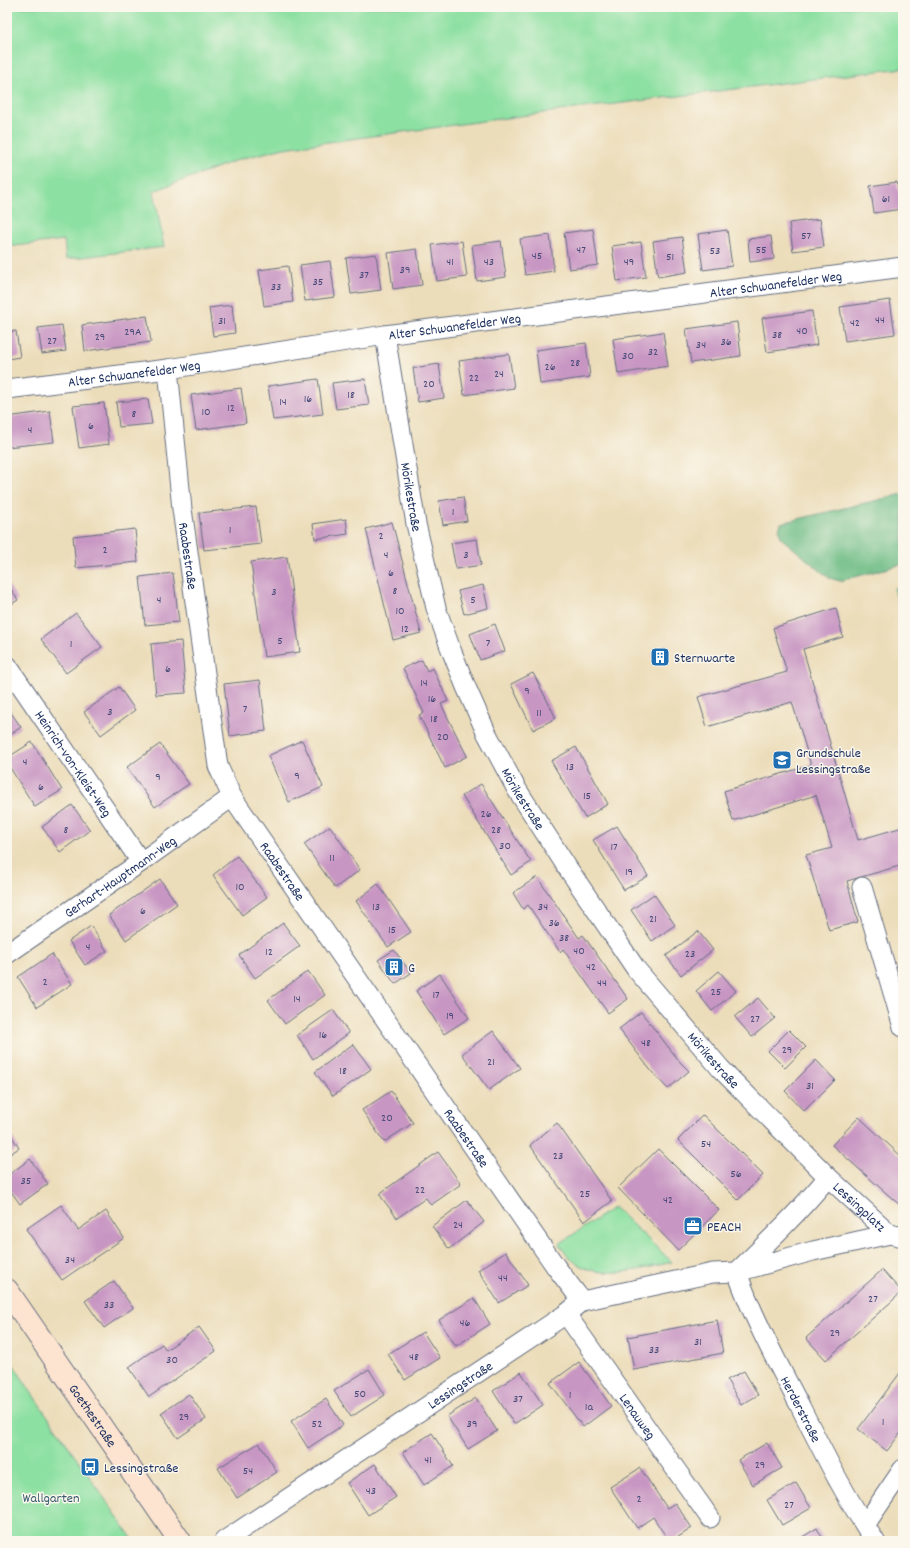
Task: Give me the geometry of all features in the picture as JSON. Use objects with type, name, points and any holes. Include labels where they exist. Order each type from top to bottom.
[{"type":"main road","name":"Goethestraße","points":[[7,1290],[180,1541]]},
{"type":"street","name":"Alter Schwanefelder Weg","points":[[7,388],[168,369],[385,335],[903,267]]},
{"type":"street","name":"Mörikestraße","points":[[385,335],[411,494],[436,608],[450,647],[486,732],[516,788],[636,969],[721,1069],[828,1178]]},
{"type":"street","name":"Raabestraße","points":[[168,369],[182,509],[218,766],[232,797],[556,1267],[582,1301]]},
{"type":"street","name":"Heinrich-von-Kleist-Weg","points":[[7,665],[141,862]]},
{"type":"street","name":"Gerhart-Hauptmann-Weg","points":[[7,954],[141,862],[232,797]]},
{"type":"street","points":[[862,887],[903,1027]]},
{"type":"street","name":"Lessingplatz","points":[[737,1272],[781,1230],[809,1201],[828,1178],[896,1236]]},
{"type":"street","name":"Lessingplatz","points":[[713,1273],[737,1272],[813,1251],[896,1236]]},
{"type":"street","name":"Herderstraße","points":[[737,1272],[747,1299],[767,1343],[825,1454],[875,1541]]},
{"type":"street","name":"Lessingstraße","points":[[224,1541],[566,1314],[582,1301],[713,1273]]},
{"type":"street","name":"Lenauweg","points":[[566,1314],[710,1518]]},
{"type":"street","points":[[865,1526],[903,1469]]},
{"type":"green space","points":[[7,7],[903,7],[903,68],[543,113],[284,148],[240,159],[154,191],[164,247],[66,259],[64,240],[7,247]]},
{"type":"green space","points":[[903,494],[903,564],[840,581],[829,578],[781,538],[779,530],[781,523]]},
{"type":"green space","points":[[903,585],[903,620],[894,588]]},
{"type":"green space","points":[[614,1207],[672,1262],[634,1270],[606,1272],[594,1271],[571,1259],[559,1244]]},
{"type":"green space","name":"Wallgarten","points":[[7,1355],[33,1395],[134,1541],[7,1541]]},
{"type":"building","points":[[897,182],[902,209],[874,213],[870,186]]},
{"type":"building","points":[[820,219],[824,247],[793,251],[789,223]]},
{"type":"building","points":[[593,229],[598,265],[569,269],[564,233]]},
{"type":"building","points":[[727,230],[732,266],[703,270],[698,234]]},
{"type":"building","points":[[550,235],[554,271],[525,275],[520,239]]},
{"type":"building","points":[[771,236],[774,259],[750,262],[748,239]]},
{"type":"building","points":[[682,237],[687,272],[658,277],[653,241]]},
{"type":"building","points":[[462,241],[467,277],[437,281],[432,245]]},
{"type":"building","points":[[501,241],[506,277],[477,281],[472,245]]},
{"type":"building","points":[[641,242],[646,277],[617,281],[612,246]]},
{"type":"building","points":[[417,249],[422,285],[393,289],[388,253]]},
{"type":"building","points":[[376,254],[381,290],[351,294],[346,258]]},
{"type":"building","points":[[330,261],[335,297],[305,301],[300,265]]},
{"type":"building","points":[[288,266],[293,302],[264,306],[259,270]]},
{"type":"building","points":[[890,300],[895,334],[845,341],[840,307]]},
{"type":"building","points":[[232,305],[235,333],[213,336],[209,308]]},
{"type":"building","points":[[812,311],[817,345],[767,352],[762,318]]},
{"type":"building","points":[[147,316],[151,342],[85,351],[82,325]]},
{"type":"building","points":[[737,322],[741,356],[691,363],[686,329]]},
{"type":"building","points":[[62,325],[66,351],[42,354],[38,328]]},
{"type":"building","points":[[16,331],[20,357],[7,359],[7,332]]},
{"type":"building","points":[[663,332],[668,366],[618,374],[613,339]]},
{"type":"building","points":[[586,343],[590,377],[540,384],[536,350]]},
{"type":"building","points":[[509,354],[514,388],[464,395],[459,361]]},
{"type":"building","points":[[439,364],[444,398],[418,402],[413,368]]},
{"type":"building","points":[[318,379],[323,414],[273,420],[268,386]]},
{"type":"building","points":[[365,379],[369,405],[336,409],[332,383]]},
{"type":"building","points":[[241,388],[246,423],[196,430],[191,395]]},
{"type":"building","points":[[148,399],[152,424],[119,427],[116,402]]},
{"type":"building","points":[[104,403],[109,444],[79,448],[73,406]]},
{"type":"building","points":[[50,411],[54,442],[7,447],[7,417]]},
{"type":"building","points":[[463,497],[467,521],[443,525],[439,501]]},
{"type":"building","points":[[256,507],[261,544],[204,550],[199,513]]},
{"type":"building","points":[[346,519],[348,534],[315,539],[313,524]]},
{"type":"building","points":[[392,522],[421,633],[393,640],[366,529]]},
{"type":"building","points":[[135,529],[138,562],[76,568],[73,536]]},
{"type":"building","points":[[477,539],[481,565],[456,569],[451,543]]},
{"type":"building","points":[[287,557],[300,652],[264,657],[251,562]]},
{"type":"building","points":[[173,573],[179,622],[145,625],[140,577]]},
{"type":"building","points":[[7,583],[18,600],[7,607]]},
{"type":"building","points":[[483,585],[488,608],[464,614],[458,591]]},
{"type":"building","points":[[836,608],[843,637],[803,649],[858,840],[903,827],[903,865],[847,881],[858,922],[829,930],[806,855],[832,848],[816,795],[733,821],[724,791],[811,765],[792,702],[707,727],[698,697],[787,672],[773,628]]},
{"type":"building","points":[[76,613],[102,647],[66,673],[41,639]]},
{"type":"building","points":[[495,624],[505,651],[480,660],[470,634]]},
{"type":"building","points":[[181,641],[186,693],[156,695],[151,644]]},
{"type":"building","name":"Sternwarte","points":[[664,649],[668,660],[656,664],[652,654]]},
{"type":"building","points":[[422,660],[427,671],[433,668],[448,701],[441,704],[467,756],[445,768],[419,715],[424,713],[403,668]]},
{"type":"building","points":[[533,673],[556,718],[533,730],[511,684]]},
{"type":"building","points":[[260,680],[266,731],[230,736],[224,684]]},
{"type":"building","points":[[119,687],[135,710],[101,735],[84,712]]},
{"type":"building","points":[[7,707],[21,727],[7,737]]},
{"type":"building","points":[[302,740],[323,787],[289,802],[268,756]]},
{"type":"building","points":[[32,742],[62,790],[35,807],[7,763],[7,758]]},
{"type":"building","points":[[160,744],[189,784],[155,807],[127,767]]},
{"type":"building","points":[[576,747],[608,804],[585,818],[551,761]]},
{"type":"building","points":[[481,784],[531,862],[511,875],[462,796]]},
{"type":"building","points":[[72,805],[90,830],[60,852],[42,827]]},
{"type":"building","points":[[330,826],[360,870],[335,888],[304,844]]},
{"type":"building","points":[[617,826],[648,876],[624,890],[593,840]]},
{"type":"building","points":[[237,856],[267,897],[242,915],[213,875]]},
{"type":"building","points":[[537,877],[579,938],[583,935],[628,999],[608,1013],[563,949],[560,952],[528,905],[523,909],[513,893]]},
{"type":"building","points":[[160,879],[177,904],[126,940],[109,915]]},
{"type":"building","points":[[378,884],[411,932],[388,947],[356,901]]},
{"type":"building","points":[[654,894],[675,925],[652,941],[631,910]]},
{"type":"building","points":[[283,923],[300,946],[255,978],[239,955]]},
{"type":"building","points":[[91,926],[107,951],[85,965],[69,941]]},
{"type":"building","points":[[698,931],[713,950],[681,975],[666,956]]},
{"type":"building","name":"G","points":[[394,950],[411,973],[395,984],[378,960]]},
{"type":"building","points":[[52,954],[72,984],[37,1007],[18,977]]},
{"type":"building","points":[[308,971],[325,995],[285,1024],[268,1000]]},
{"type":"building","points":[[719,971],[736,991],[712,1011],[696,991]]},
{"type":"building","points":[[440,974],[469,1018],[444,1034],[416,991]]},
{"type":"building","points":[[758,998],[775,1018],[752,1037],[735,1017]]},
{"type":"building","points":[[333,1010],[349,1033],[313,1059],[297,1035]]},
{"type":"building","points":[[641,1012],[680,1062],[689,1071],[668,1089],[652,1072],[619,1029]]},
{"type":"building","points":[[789,1030],[806,1047],[785,1068],[768,1051]]},
{"type":"building","points":[[493,1031],[520,1068],[489,1090],[462,1054]]},
{"type":"building","points":[[353,1044],[371,1069],[333,1096],[315,1072]]},
{"type":"building","points":[[816,1060],[835,1080],[804,1111],[785,1091]]},
{"type":"building","points":[[391,1091],[413,1123],[384,1142],[362,1110]]},
{"type":"building","points":[[703,1115],[763,1175],[738,1200],[678,1140]]},
{"type":"building","points":[[859,1117],[903,1158],[903,1208],[832,1145]]},
{"type":"building","points":[[557,1123],[612,1201],[584,1222],[530,1145]]},
{"type":"building","points":[[7,1129],[19,1148],[7,1156]]},
{"type":"building","points":[[658,1149],[719,1210],[678,1250],[618,1188]]},
{"type":"building","points":[[438,1152],[461,1184],[431,1205],[426,1198],[397,1218],[379,1194]]},
{"type":"building","points":[[30,1159],[48,1184],[20,1204],[7,1186],[7,1176]]},
{"type":"building","points":[[467,1200],[484,1222],[449,1249],[432,1226]]},
{"type":"building","points":[[61,1205],[78,1230],[106,1211],[124,1238],[62,1280],[26,1229]]},
{"type":"building","points":[[506,1252],[528,1285],[499,1303],[478,1270]]},
{"type":"building","points":[[882,1270],[902,1292],[826,1360],[806,1338]]},
{"type":"building","points":[[114,1281],[133,1308],[104,1328],[85,1301]]},
{"type":"building","points":[[474,1298],[490,1324],[456,1346],[439,1320]]},
{"type":"building","points":[[717,1320],[723,1353],[634,1370],[628,1337]]},
{"type":"building","points":[[199,1327],[216,1351],[149,1397],[129,1367],[162,1344],[166,1350]]},
{"type":"building","points":[[423,1332],[440,1358],[405,1380],[388,1354]]},
{"type":"building","points":[[579,1362],[611,1406],[583,1427],[550,1383]]},
{"type":"building","points":[[369,1369],[385,1395],[351,1417],[334,1391]]},
{"type":"building","points":[[903,1369],[903,1430],[887,1451],[858,1429]]},
{"type":"building","points":[[744,1371],[758,1395],[741,1405],[727,1380]]},
{"type":"building","points":[[521,1372],[543,1405],[514,1424],[493,1391]]},
{"type":"building","points":[[189,1394],[206,1419],[178,1438],[161,1413]]},
{"type":"building","points":[[476,1398],[497,1431],[468,1449],[447,1416]]},
{"type":"building","points":[[326,1399],[343,1425],[308,1448],[291,1421]]},
{"type":"building","points":[[432,1433],[453,1466],[424,1485],[403,1452]]},
{"type":"building","points":[[259,1443],[277,1472],[237,1498],[218,1468]]},
{"type":"building","points":[[767,1443],[782,1468],[753,1485],[738,1460]]},
{"type":"building","points":[[375,1464],[396,1497],[368,1515],[347,1483]]},
{"type":"building","points":[[640,1468],[667,1508],[675,1503],[692,1528],[672,1541],[669,1541],[653,1517],[637,1528],[610,1487]]},
{"type":"building","points":[[796,1483],[811,1508],[782,1525],[767,1500]]},
{"type":"building","points":[[817,1528],[824,1541],[796,1541]]},
{"type":"waterway","points":[[7,1535],[12,1541]]},
{"type":"place","name":"Sternwarte","points":[[660,657]]},
{"type":"place","name":"Grundschule Lessingstraße","points":[[782,760]]},
{"type":"place","name":"G","points":[[394,967]]},
{"type":"place","name":"PEACH","points":[[693,1226]]},
{"type":"place","name":"Lessingstraße","points":[[90,1467]]}]
